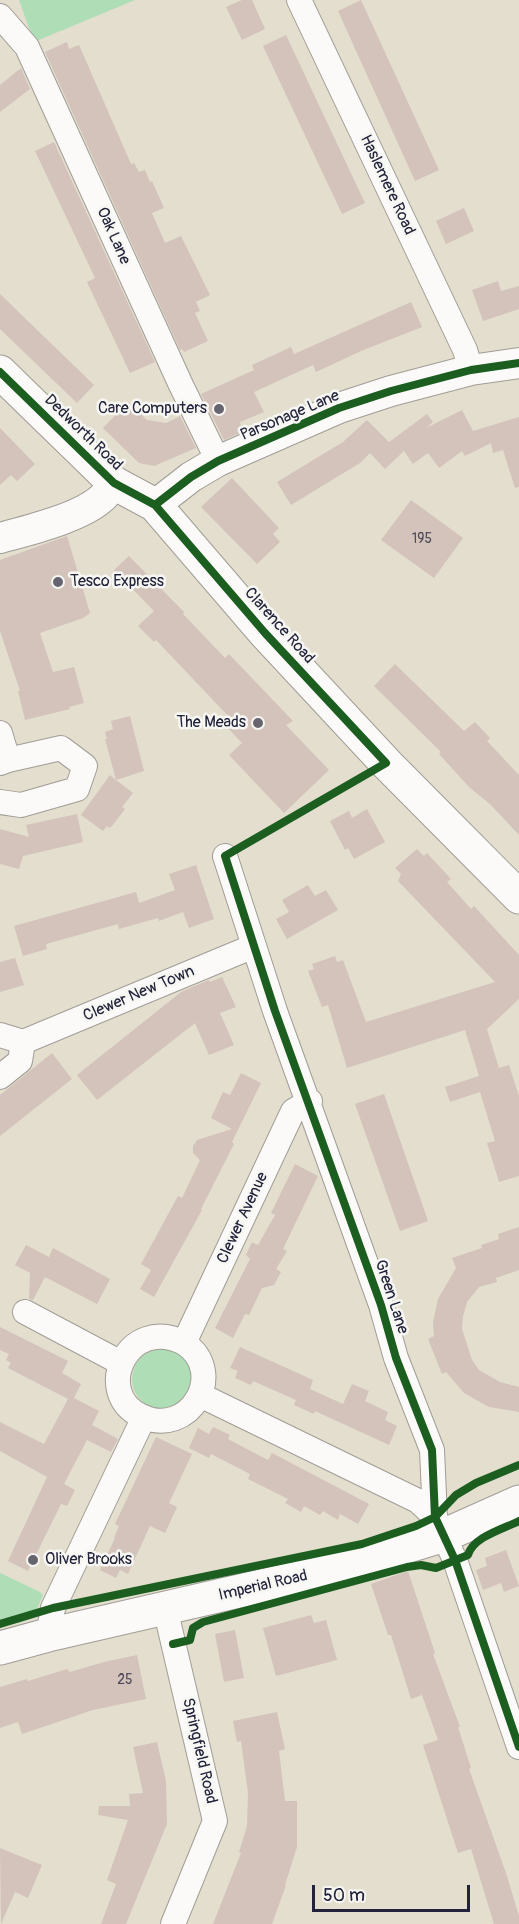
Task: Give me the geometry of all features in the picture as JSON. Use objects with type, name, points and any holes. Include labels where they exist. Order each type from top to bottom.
[{"type":"main road","name":"Dedworth Road","points":[[0,372],[114,483],[154,505]]},
{"type":"main road","name":"Clarence Road","points":[[154,505],[272,641],[386,763],[518,893]]},
{"type":"main road","name":"Imperial Road","points":[[0,1648],[322,1572],[440,1526],[519,1502]]},
{"type":"street","name":"Haslemere Road","points":[[299,0],[465,350],[471,370]]},
{"type":"street","name":"Oak Lane","points":[[0,16],[27,46],[180,383],[218,461]]},
{"type":"street","name":"Parsonage Lane","points":[[154,505],[191,477],[218,461],[339,408],[391,391],[471,370],[519,363]]},
{"type":"street","points":[[0,538],[53,523],[84,509],[102,499],[114,483]]},
{"type":"street","points":[[0,733],[4,762],[61,748],[85,766],[77,789],[21,805],[0,802]]},
{"type":"street","name":"Green Lane","points":[[225,856],[275,1011],[310,1101],[381,1305],[396,1358],[432,1450],[440,1526],[514,1714],[519,1747]]},
{"type":"street","name":"Clewer New Town","points":[[23,1042],[254,946]]},
{"type":"street","points":[[0,1035],[23,1042],[20,1061],[0,1077]]},
{"type":"street","name":"Clewer Avenue","points":[[184,1342],[292,1112],[310,1101]]},
{"type":"street","points":[[25,1312],[121,1363]]},
{"type":"street","points":[[161,1335],[174,1337],[184,1342],[197,1354],[204,1382],[200,1395],[193,1407],[182,1416],[168,1420],[144,1417],[129,1407],[122,1395],[118,1382],[121,1363],[134,1344],[146,1338],[161,1335]]},
{"type":"street","points":[[200,1395],[418,1501],[440,1526]]},
{"type":"street","points":[[48,1635],[53,1608],[144,1417]]},
{"type":"street","name":"Springfield Road","points":[[165,1608],[215,1821],[173,1924]]},
{"type":"green space","points":[[19,0],[135,0],[34,42]]},
{"type":"green space","points":[[162,1349],[179,1354],[187,1362],[192,1379],[187,1396],[179,1404],[162,1409],[145,1404],[137,1396],[132,1379],[137,1362],[145,1354]]},
{"type":"green space","points":[[0,1573],[43,1595],[36,1611],[23,1622],[0,1626]]},
{"type":"building","points":[[242,0],[252,0],[265,29],[242,40],[226,7]]},
{"type":"building","points":[[361,0],[439,170],[415,181],[338,11]]},
{"type":"building","points":[[286,35],[365,203],[342,214],[263,46]]},
{"type":"building","points":[[67,42],[69,49],[79,45],[131,164],[134,163],[139,172],[145,170],[150,182],[152,181],[164,208],[152,213],[165,243],[181,236],[210,295],[196,302],[200,311],[195,313],[208,341],[184,352],[180,350],[45,52]]},
{"type":"building","points":[[21,68],[30,89],[0,112],[0,85]]},
{"type":"building","points":[[54,142],[155,362],[130,373],[87,282],[95,278],[35,151]]},
{"type":"building","points":[[464,208],[474,231],[446,244],[436,221]]},
{"type":"building","points":[[498,281],[501,291],[519,286],[519,309],[483,321],[472,290]]},
{"type":"building","points":[[0,294],[94,385],[77,403],[0,329]]},
{"type":"building","points":[[411,302],[422,327],[316,372],[313,365],[254,392],[264,412],[240,422],[242,432],[224,440],[201,394],[254,370],[252,365],[291,347],[294,354]]},
{"type":"building","points":[[128,402],[147,420],[166,423],[180,416],[196,448],[154,466],[139,463],[103,428]]},
{"type":"building","points":[[462,410],[473,431],[519,417],[519,487],[515,488],[503,450],[493,453],[491,443],[465,456],[462,451],[439,468],[428,453],[413,464],[404,451],[385,469],[370,453],[360,463],[291,505],[277,482],[343,442],[367,420],[389,442],[427,414],[433,422],[426,428]]},
{"type":"building","points":[[0,428],[35,464],[17,481],[11,475],[0,485]]},
{"type":"building","points":[[232,478],[279,528],[273,534],[280,542],[257,564],[201,507]]},
{"type":"building","points":[[411,500],[463,538],[434,578],[381,540]]},
{"type":"building","points":[[67,536],[90,613],[83,618],[40,633],[53,672],[74,667],[84,703],[69,707],[70,709],[25,720],[18,691],[20,691],[0,631],[0,560]]},
{"type":"building","name":"The Meads","points":[[129,556],[225,658],[229,654],[293,721],[286,725],[329,770],[284,813],[229,755],[242,743],[225,725],[231,719],[156,640],[154,642],[138,626],[154,611],[114,570]]},
{"type":"building","points":[[395,664],[464,731],[475,722],[490,738],[487,741],[519,775],[519,835],[491,805],[469,787],[439,754],[441,752],[374,686]]},
{"type":"building","points":[[130,716],[144,771],[116,780],[105,732],[113,729],[111,721]]},
{"type":"building","points":[[110,775],[133,793],[122,807],[125,809],[112,826],[109,828],[107,826],[103,831],[81,815]]},
{"type":"building","points":[[367,809],[385,842],[354,859],[348,848],[345,850],[330,821],[349,811],[352,818]]},
{"type":"building","points":[[77,814],[83,842],[23,856],[19,869],[0,864],[0,829],[29,837],[26,825]]},
{"type":"building","points":[[417,849],[424,856],[427,853],[451,879],[447,882],[471,909],[474,906],[519,955],[519,999],[487,1029],[499,1068],[509,1065],[519,1096],[519,1176],[499,1182],[487,1143],[495,1141],[480,1092],[450,1102],[445,1087],[479,1076],[465,1030],[347,1068],[328,1005],[322,1007],[308,971],[314,969],[312,964],[335,956],[337,962],[343,960],[366,1022],[495,982],[398,881],[401,874],[395,868]]},
{"type":"building","points":[[196,865],[214,919],[189,928],[183,912],[159,921],[158,918],[119,929],[118,924],[46,944],[47,949],[23,956],[14,926],[136,892],[139,903],[175,890],[169,874]]},
{"type":"building","points":[[308,885],[315,896],[326,890],[338,910],[287,939],[276,919],[289,912],[282,900]]},
{"type":"building","points":[[15,958],[24,985],[0,992],[0,962]]},
{"type":"building","points":[[222,977],[236,1007],[220,1013],[234,1045],[209,1055],[195,1023],[97,1100],[77,1075],[181,992]]},
{"type":"building","points":[[52,1053],[72,1079],[0,1136],[0,1095]]},
{"type":"building","points":[[241,1073],[261,1083],[202,1210],[154,1297],[140,1289],[151,1270],[141,1264],[178,1196],[182,1198],[200,1160],[193,1153],[193,1146],[197,1140],[232,1129],[211,1118],[223,1092],[230,1095]]},
{"type":"building","points":[[384,1094],[428,1221],[400,1231],[355,1104]]},
{"type":"building","points":[[295,1164],[318,1176],[283,1249],[287,1251],[276,1269],[281,1272],[274,1285],[262,1288],[249,1315],[245,1314],[233,1338],[215,1328],[250,1259],[246,1255],[252,1242],[258,1245],[275,1215],[271,1213]]},
{"type":"building","points":[[519,1227],[519,1270],[496,1278],[497,1282],[479,1287],[467,1302],[462,1329],[472,1360],[479,1370],[500,1382],[519,1387],[519,1412],[489,1407],[464,1393],[446,1372],[442,1374],[428,1339],[434,1336],[433,1322],[438,1299],[456,1268],[452,1258],[482,1248],[481,1245],[499,1239],[498,1234]]},
{"type":"building","points":[[26,1245],[49,1257],[53,1248],[110,1279],[97,1304],[45,1277],[33,1300],[29,1299],[30,1273],[15,1265]]},
{"type":"building","points":[[0,1327],[68,1361],[62,1373],[81,1384],[74,1398],[99,1411],[92,1425],[118,1439],[111,1452],[87,1440],[64,1484],[75,1490],[67,1506],[61,1504],[28,1571],[8,1561],[47,1477],[0,1451],[0,1422],[44,1444],[68,1399],[8,1368],[11,1363],[6,1360],[9,1354],[0,1350]]},
{"type":"building","points":[[240,1347],[313,1380],[310,1389],[343,1404],[352,1384],[369,1391],[365,1401],[388,1412],[385,1420],[397,1426],[389,1445],[315,1411],[314,1414],[294,1405],[296,1400],[253,1381],[251,1385],[235,1378],[238,1371],[230,1368]]},
{"type":"building","points":[[213,1427],[230,1435],[228,1439],[268,1460],[272,1453],[369,1504],[358,1524],[340,1514],[338,1520],[323,1511],[320,1515],[304,1506],[301,1512],[285,1503],[288,1499],[248,1479],[250,1474],[211,1454],[209,1458],[189,1448],[198,1428],[209,1434]]},
{"type":"building","points":[[156,1437],[192,1454],[169,1503],[177,1507],[165,1533],[150,1526],[128,1574],[120,1570],[116,1578],[100,1570],[119,1526],[115,1524]]},
{"type":"building","points":[[506,1550],[519,1586],[504,1592],[501,1583],[483,1590],[476,1570],[487,1566],[485,1558]]},
{"type":"building","points":[[408,1571],[435,1653],[433,1654],[460,1727],[458,1727],[471,1768],[469,1769],[506,1873],[519,1916],[519,1924],[494,1924],[471,1849],[458,1853],[423,1745],[438,1740],[422,1695],[411,1699],[391,1635],[388,1635],[371,1584]]},
{"type":"building","points":[[311,1615],[314,1623],[326,1620],[337,1660],[276,1676],[263,1628]]},
{"type":"building","points":[[235,1630],[244,1678],[224,1682],[215,1634]]},
{"type":"building","points":[[137,1655],[146,1699],[93,1710],[22,1734],[18,1722],[0,1728],[0,1687],[67,1669],[70,1672]]},
{"type":"building","points":[[277,1712],[285,1749],[279,1751],[285,1801],[297,1801],[297,1847],[286,1885],[272,1924],[213,1924],[241,1853],[239,1852],[247,1826],[248,1793],[241,1741],[237,1742],[233,1721]]},
{"type":"building","points":[[157,1742],[166,1781],[167,1824],[126,1924],[101,1924],[116,1884],[107,1880],[128,1820],[98,1815],[99,1806],[130,1806],[129,1794],[143,1793],[133,1747]]},
{"type":"building","points":[[0,1848],[42,1865],[28,1898],[15,1892],[1,1924]]},
{"type":"cycle path","points":[[155,505],[191,477],[218,461],[339,408],[391,391],[471,370],[519,363]]},
{"type":"cycle path","points":[[0,372],[114,483],[155,505],[265,633],[386,763],[225,856],[275,1011],[381,1305],[396,1358],[432,1450],[435,1517],[455,1560],[519,1747]]},
{"type":"cycle path","points":[[0,1624],[53,1608],[362,1544],[416,1526],[435,1517],[456,1495],[476,1483],[519,1465]]},
{"type":"cycle path","points":[[173,1644],[190,1640],[193,1628],[203,1622],[407,1567],[421,1565],[436,1568],[468,1555],[482,1538],[519,1521]]},
{"type":"place","name":"Care Computers","points":[[219,409]]},
{"type":"place","name":"Tesco Express","points":[[58,582]]},
{"type":"place","name":"The Meads","points":[[258,723]]},
{"type":"place","name":"Oliver Brooks","points":[[33,1560]]}]
